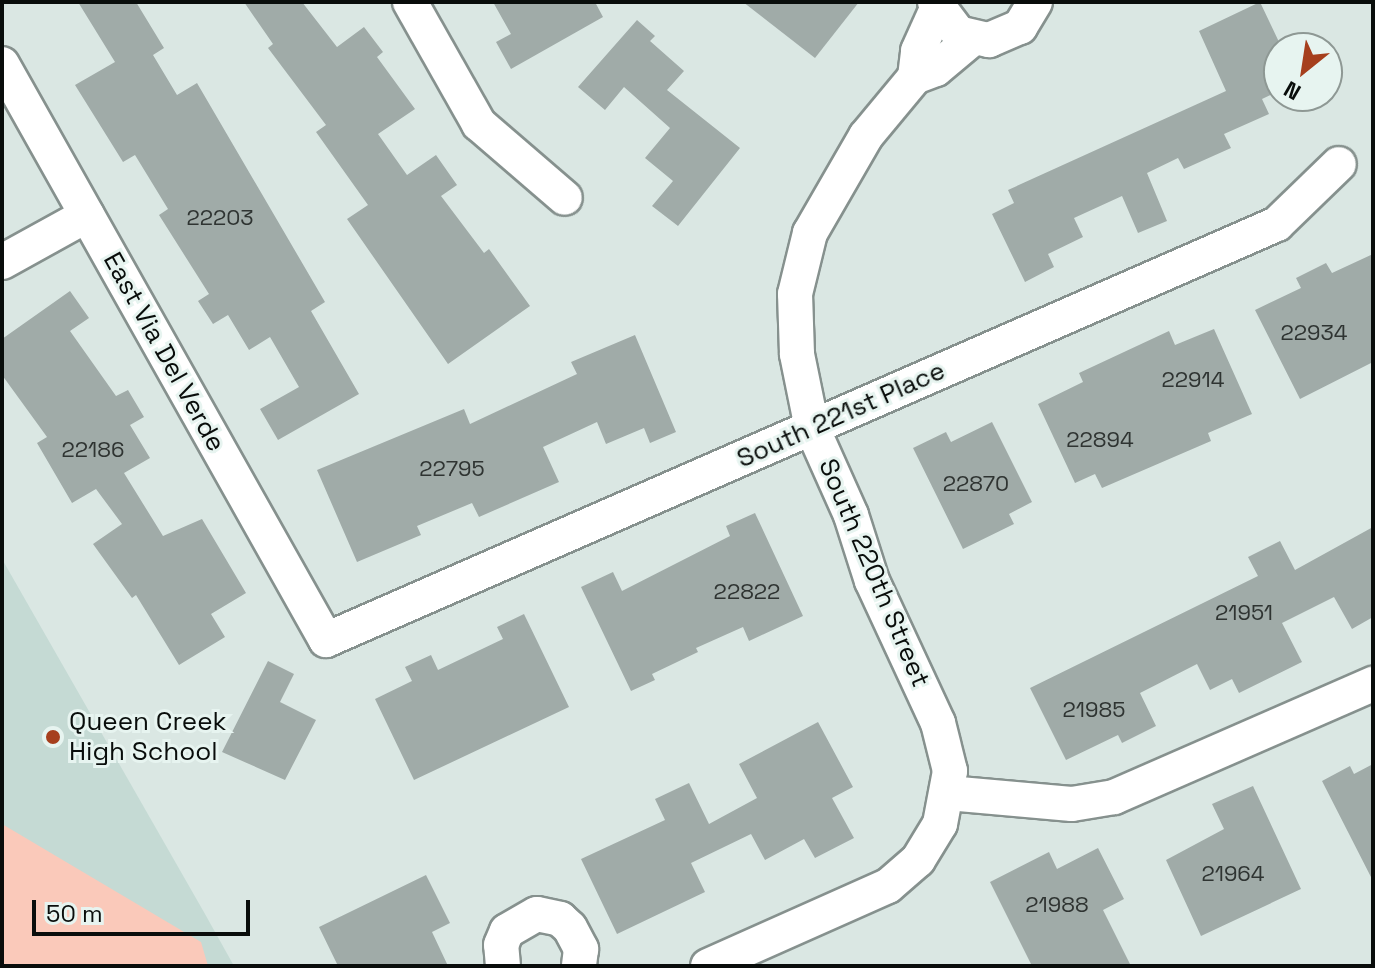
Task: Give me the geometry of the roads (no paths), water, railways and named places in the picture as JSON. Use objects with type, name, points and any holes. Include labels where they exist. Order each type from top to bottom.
[{"type":"street","points":[[410,2],[479,124],[565,198]]},
{"type":"street","points":[[936,5],[958,33],[973,38],[1006,36],[1020,27],[1035,2]]},
{"type":"street","name":"South 220th Street","points":[[915,77],[918,51],[936,5]]},
{"type":"street","name":"South 220th Street","points":[[708,966],[888,886],[918,860],[940,824],[950,771],[938,723],[872,581],[851,515],[812,428],[797,354],[795,294],[810,233],[866,136],[915,77],[936,69],[973,38]]},
{"type":"street","name":"East Via Del Verde","points":[[2,64],[326,640]]},
{"type":"street","name":"South 221st Place","points":[[326,640],[1277,224],[1339,164]]},
{"type":"street","points":[[2,262],[87,215]]},
{"type":"street","points":[[948,793],[1072,804],[1114,797],[1373,684]]},
{"type":"street","points":[[503,966],[501,945],[507,931],[537,914],[560,919],[570,928],[581,949],[579,966]]},
{"type":"place","name":"Queen Creek High School","points":[[53,737]]}]
